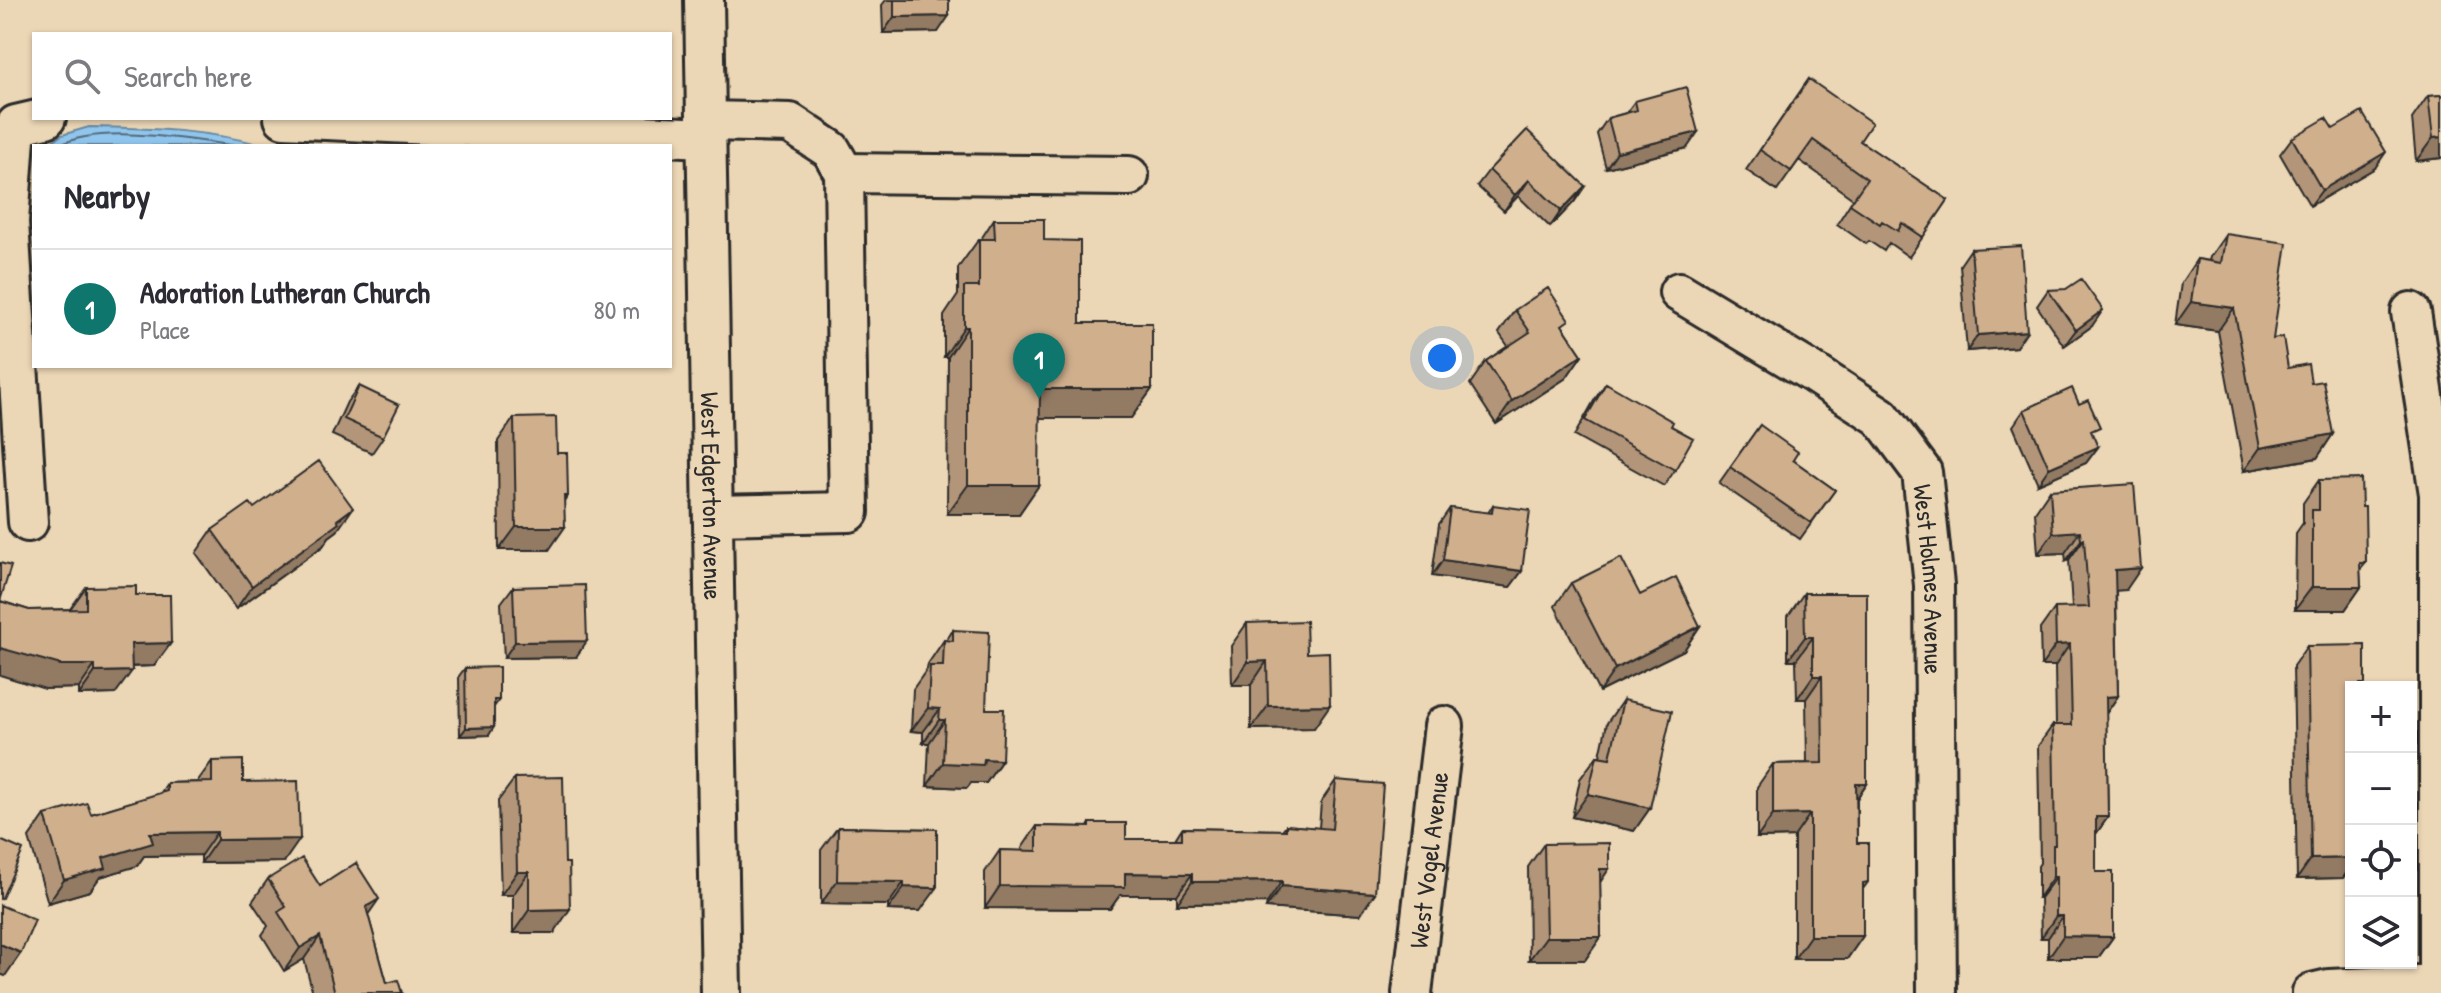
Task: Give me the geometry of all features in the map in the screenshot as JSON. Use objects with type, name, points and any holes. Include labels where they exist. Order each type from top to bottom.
[{"type":"street","name":"West Edgerton Avenue","points":[[704,0],[721,993]]},
{"type":"street","points":[[28,522],[9,222],[16,125],[37,120]]},
{"type":"street","points":[[354,120],[706,130],[790,123],[831,150],[844,173],[849,512],[713,515]]},
{"type":"street","points":[[844,173],[1129,176]]},
{"type":"street","name":"West Holmes Avenue","points":[[1679,292],[1881,417],[1922,472],[1934,585],[1937,993]]},
{"type":"street","points":[[2312,993],[2329,989],[2440,984],[2439,494],[2411,312]]},
{"type":"street","name":"West Vogel Avenue","points":[[1412,993],[1444,726]]},
{"type":"water","points":[[89,127],[156,129],[201,133],[257,144],[48,144],[62,135]]},
{"type":"building","points":[[894,0],[949,0],[949,16],[894,17]]},
{"type":"building","points":[[1809,79],[1872,123],[1860,141],[1948,200],[1923,237],[1902,223],[1898,231],[1882,221],[1880,224],[1850,204],[1867,179],[1813,140],[1791,171],[1760,150]]},
{"type":"building","points":[[1686,87],[1698,132],[1617,152],[1608,118],[1637,110],[1635,101]]},
{"type":"building","points":[[2441,95],[2441,137],[2433,138],[2428,96]]},
{"type":"building","points":[[2362,112],[2386,152],[2322,190],[2292,138],[2326,118],[2333,129]]},
{"type":"building","points":[[1527,130],[1585,186],[1561,211],[1529,180],[1515,195],[1489,170]]},
{"type":"building","points":[[994,219],[1044,219],[1044,240],[1080,241],[1080,323],[1152,323],[1152,389],[1040,389],[1039,485],[968,485],[968,327],[964,327],[964,287],[979,287],[979,239],[995,239]]},
{"type":"building","points":[[2226,234],[2287,243],[2273,339],[2283,337],[2288,368],[2308,364],[2311,383],[2323,381],[2333,434],[2260,448],[2234,308],[2191,302],[2197,259],[2221,263]]},
{"type":"building","points":[[2021,246],[2027,331],[1978,335],[1971,249]]},
{"type":"building","points":[[2081,279],[2103,310],[2076,330],[2048,290],[2066,289]]},
{"type":"building","points":[[1548,288],[1569,320],[1562,325],[1582,355],[1512,401],[1486,361],[1530,332],[1515,310]]},
{"type":"building","points":[[1606,383],[1673,422],[1671,426],[1693,438],[1675,470],[1585,420]]},
{"type":"building","points":[[359,386],[399,405],[383,437],[344,419]]},
{"type":"building","points":[[2072,388],[2079,404],[2088,400],[2100,427],[2091,431],[2098,447],[2049,468],[2024,410]]},
{"type":"building","points":[[556,417],[557,453],[567,453],[565,527],[516,527],[514,418]]},
{"type":"building","points":[[1760,425],[1798,452],[1793,460],[1835,490],[1811,523],[1730,467]]},
{"type":"building","points":[[319,461],[353,508],[337,520],[339,523],[252,586],[212,530],[250,503],[254,508]]},
{"type":"building","points":[[2361,479],[2366,563],[2360,563],[2361,587],[2312,587],[2312,510],[2319,510],[2319,480]]},
{"type":"building","points":[[2134,484],[2141,568],[2115,570],[2118,696],[2106,697],[2108,817],[2096,817],[2096,872],[2113,872],[2113,937],[2063,936],[2063,916],[2056,916],[2056,877],[2053,877],[2053,725],[2072,725],[2070,644],[2056,645],[2055,608],[2089,607],[2084,539],[2081,540],[2080,531],[2053,533],[2050,490]]},
{"type":"building","points":[[1493,505],[1530,510],[1522,571],[1443,560],[1450,508],[1492,513]]},
{"type":"building","points":[[1621,558],[1640,595],[1676,577],[1700,626],[1615,669],[1571,583]]},
{"type":"building","points":[[0,563],[11,566],[0,601]]},
{"type":"building","points":[[585,585],[587,641],[515,642],[513,587]]},
{"type":"building","points":[[136,586],[136,595],[170,595],[171,643],[131,644],[132,671],[95,672],[95,665],[61,665],[0,648],[0,601],[29,610],[86,609],[86,587]]},
{"type":"building","points":[[1804,593],[1867,593],[1867,784],[1856,784],[1857,843],[1868,843],[1868,882],[1863,883],[1863,936],[1810,936],[1810,814],[1773,815],[1773,764],[1823,763],[1822,676],[1813,676],[1813,637],[1805,637]]},
{"type":"building","points":[[1306,621],[1307,653],[1329,652],[1330,705],[1268,706],[1267,661],[1248,662],[1247,623]]},
{"type":"building","points":[[953,630],[989,632],[986,709],[1004,709],[1002,760],[984,759],[983,765],[943,763],[945,720],[939,720],[940,709],[928,708],[930,666],[943,666],[944,640],[953,641]]},
{"type":"building","points":[[2365,645],[2365,681],[2345,681],[2345,858],[2311,859],[2307,646]]},
{"type":"building","points":[[499,667],[499,700],[494,700],[494,727],[466,728],[465,668]]},
{"type":"building","points":[[1623,700],[1672,711],[1650,808],[1588,794],[1597,756],[1610,758]]},
{"type":"building","points":[[243,760],[243,782],[298,781],[300,839],[217,840],[217,832],[150,833],[153,843],[103,858],[106,868],[64,880],[45,815],[87,803],[91,814],[167,791],[167,783],[212,782],[212,761]]},
{"type":"building","points":[[563,777],[565,863],[569,863],[570,909],[529,910],[529,872],[517,872],[515,778]]},
{"type":"building","points":[[1336,780],[1383,784],[1375,893],[1282,886],[1282,881],[1192,882],[1192,874],[1125,873],[1125,887],[1000,886],[1000,850],[1037,851],[1037,826],[1090,827],[1090,823],[1126,823],[1126,839],[1182,839],[1182,828],[1286,830],[1286,825],[1332,829]]},
{"type":"building","points":[[838,827],[937,829],[937,888],[904,887],[904,882],[837,881]]},
{"type":"building","points":[[0,840],[23,850],[0,899]]},
{"type":"building","points":[[1609,843],[1609,869],[1600,869],[1601,937],[1546,937],[1544,844]]},
{"type":"building","points":[[302,858],[320,886],[356,863],[379,899],[366,907],[387,983],[398,980],[402,993],[335,993],[320,936],[300,948],[278,912],[286,907],[268,879]]},
{"type":"building","points":[[0,905],[35,920],[21,953],[0,944]]},
{"type":"place","name":"Adoration Lutheran Church","points":[[1039,399]]}]
